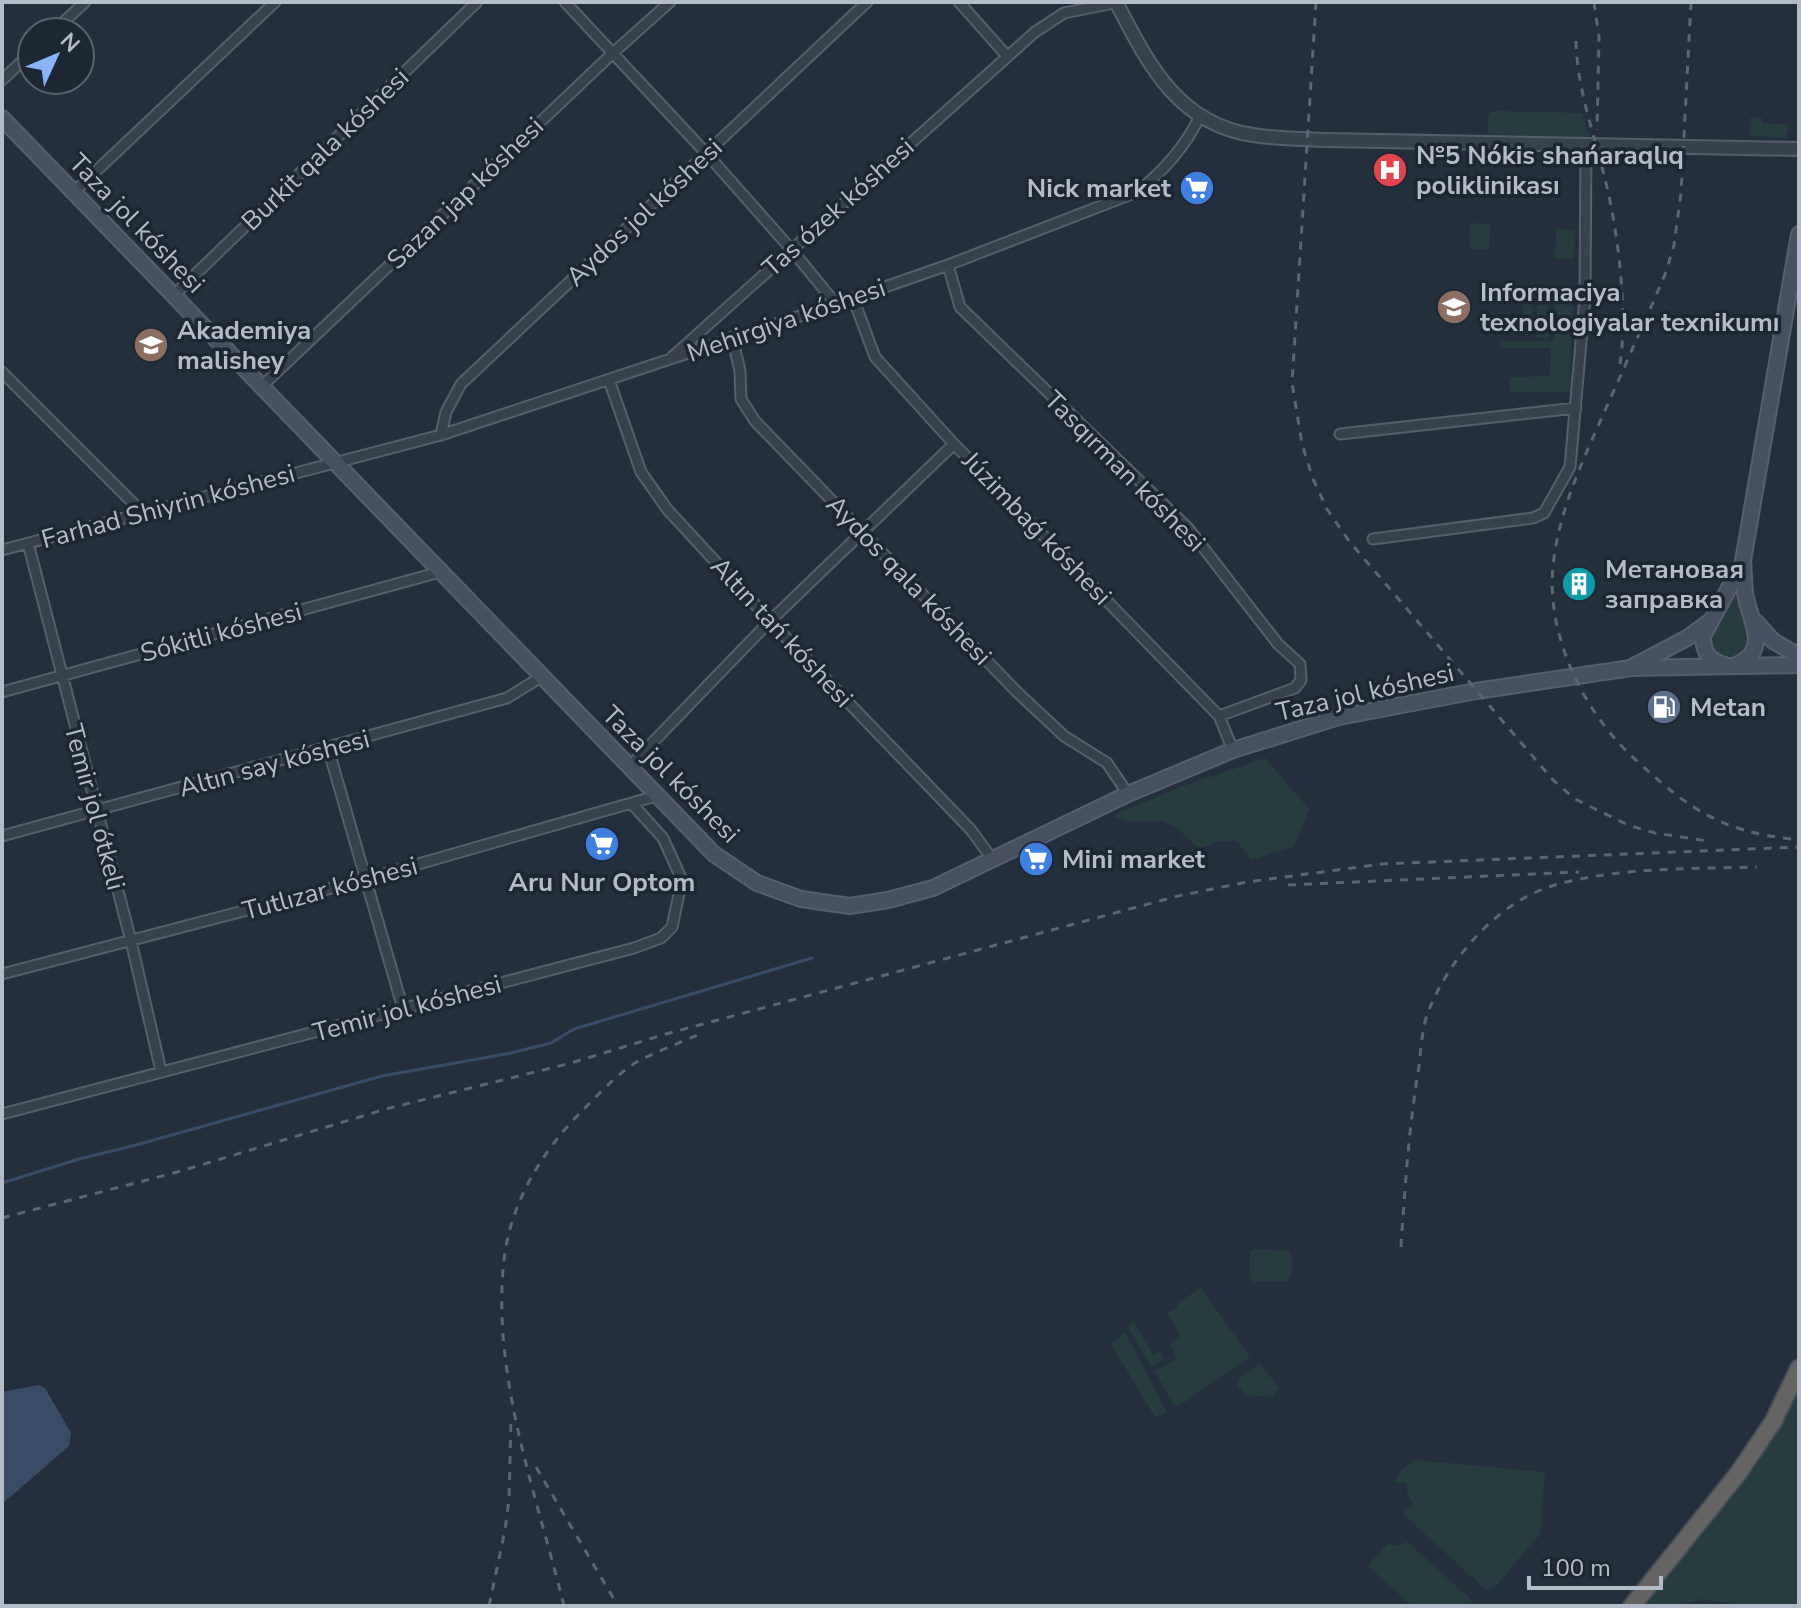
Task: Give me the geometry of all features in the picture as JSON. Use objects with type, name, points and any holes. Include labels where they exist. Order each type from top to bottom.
[{"type":"highway","points":[[1632,1606],[1746,1462],[1773,1422],[1799,1368]]},
{"type":"main road","name":"Taza jol kóshesi","points":[[2,118],[714,854],[757,883],[801,899],[850,906],[933,888],[1128,794],[1233,750],[1339,717],[1476,691],[1631,668],[1799,665]]},
{"type":"main road","points":[[1743,561],[1703,636],[1703,647],[1708,657],[1730,667],[1746,661],[1756,647],[1757,636],[1745,594],[1743,561],[1799,234]]},
{"type":"main road","points":[[1750,614],[1765,634],[1799,656]]},
{"type":"main road","points":[[1631,668],[1687,638],[1709,622]]},
{"type":"street","points":[[70,16],[85,2]]},
{"type":"street","points":[[74,192],[275,2]]},
{"type":"street","name":"Burkit qala kóshesi","points":[[173,296],[477,2]]},
{"type":"street","points":[[565,2],[706,153],[836,304]]},
{"type":"street","name":"Sazan jap kóshesi","points":[[261,387],[670,2]]},
{"type":"street","name":"Aydos jol kóshesi","points":[[441,435],[446,412],[461,384],[867,2]]},
{"type":"street","points":[[959,2],[1007,56]]},
{"type":"street","points":[[1117,2],[1149,66],[1166,87],[1200,116],[1234,131],[1290,138],[1799,149]]},
{"type":"street","name":"Tas ózek kóshesi","points":[[669,359],[1035,32],[1064,13],[1117,2]]},
{"type":"street","name":"Mehirgiya kóshesi","points":[[334,462],[441,435],[836,304],[948,265],[1137,192],[1159,175],[1190,137],[1200,116]]},
{"type":"street","points":[[1373,539],[1533,518],[1544,513],[1570,467],[1585,297],[1586,145]]},
{"type":"street","name":"Tasqırman kóshesi","points":[[948,265],[960,307],[1188,528],[1278,644],[1300,664],[1301,680],[1295,688],[1219,716]]},
{"type":"street","name":"Júzimbaǵ kóshesi","points":[[853,298],[875,357],[954,444],[1219,716],[1233,750]]},
{"type":"street","name":"Aydos qala kóshesi","points":[[732,337],[740,371],[741,399],[755,421],[1017,692],[1064,736],[1107,763],[1128,794]]},
{"type":"street","points":[[2,372],[142,512]]},
{"type":"street","name":"Altın tań kóshesi","points":[[609,380],[641,472],[667,509],[971,830],[993,860]]},
{"type":"street","points":[[1340,434],[1576,408]]},
{"type":"street","points":[[628,768],[770,621],[954,444]]},
{"type":"street","name":"Farhad Shiyrin kóshesi","points":[[2,550],[334,462]]},
{"type":"street","name":"Temir jol ótkeli","points":[[28,543],[131,941],[161,1071]]},
{"type":"street","name":"Sókitli kóshesi","points":[[2,692],[440,572]]},
{"type":"street","name":"Altın say kóshesi","points":[[2,836],[507,698],[541,677]]},
{"type":"street","points":[[328,748],[403,1009]]},
{"type":"street","name":"Tutlızar kóshesi","points":[[2,974],[366,879],[656,796]]},
{"type":"street","name":"Temir jol kóshesi","points":[[2,1114],[634,948],[661,938],[672,927],[682,880],[663,838],[632,804]]},
{"type":"green space","points":[[1489,113],[1582,113],[1590,137],[1490,135],[1487,131]]},
{"type":"green space","points":[[1751,117],[1761,118],[1762,123],[1789,124],[1786,138],[1750,136]]},
{"type":"green space","points":[[1470,223],[1490,224],[1489,250],[1469,249]]},
{"type":"green space","points":[[1556,229],[1575,230],[1574,259],[1555,258]]},
{"type":"green space","points":[[1524,295],[1533,295],[1531,335],[1510,335],[1511,329],[1522,329]]},
{"type":"green space","points":[[1538,296],[1549,296],[1548,338],[1536,337]]},
{"type":"green space","points":[[1554,297],[1573,297],[1570,392],[1509,392],[1510,377],[1550,376],[1551,348],[1501,348],[1501,342],[1553,341]]},
{"type":"green space","points":[[1738,591],[1748,636],[1743,652],[1736,660],[1722,658],[1714,652],[1712,643],[1719,621]]},
{"type":"green space","points":[[1265,758],[1309,809],[1294,847],[1251,860],[1237,841],[1216,842],[1199,849],[1179,830],[1163,821],[1133,822],[1112,816],[1180,787]]},
{"type":"green space","points":[[1254,1249],[1289,1251],[1292,1266],[1287,1281],[1254,1282],[1250,1278],[1250,1252]]},
{"type":"green space","points":[[1201,1288],[1250,1357],[1180,1405],[1173,1405],[1155,1371],[1177,1358],[1169,1344],[1180,1336],[1167,1313]]},
{"type":"green space","points":[[1133,1320],[1153,1355],[1160,1351],[1165,1359],[1151,1367],[1128,1327]]},
{"type":"green space","points":[[1125,1332],[1167,1412],[1155,1417],[1111,1344]]},
{"type":"green space","points":[[1260,1363],[1279,1388],[1272,1397],[1246,1395],[1237,1385],[1240,1377]]},
{"type":"green space","points":[[1799,1391],[1799,1606],[1746,1606],[1703,1599],[1677,1606],[1643,1606],[1747,1476]]},
{"type":"green space","points":[[1414,1460],[1545,1472],[1540,1534],[1495,1587],[1485,1589],[1402,1513],[1413,1504],[1406,1483],[1394,1482],[1402,1469]]},
{"type":"green space","points":[[1407,1542],[1470,1598],[1473,1606],[1412,1606],[1368,1566],[1387,1544],[1398,1546]]},
{"type":"water","points":[[38,1385],[45,1388],[71,1433],[69,1446],[2,1504],[2,1392]]},
{"type":"waterway","points":[[2,1183],[382,1076],[551,1043],[574,1029],[812,958]]},
{"type":"railway","points":[[1316,2],[1292,383],[1302,444],[1327,509],[1349,541],[1552,779],[1575,799],[1628,825],[1655,833],[1708,841]]},
{"type":"railway","points":[[1594,2],[1599,37],[1597,130]]},
{"type":"railway","points":[[1691,2],[1681,193],[1674,245],[1666,272],[1574,484],[1556,545],[1552,593],[1563,647],[1573,673],[1586,698],[1618,742],[1673,792],[1706,815],[1744,830],[1791,839]]},
{"type":"railway","points":[[1576,41],[1583,94],[1610,199],[1618,246],[1623,320],[1620,364]]},
{"type":"railway","points":[[2,1218],[181,1171],[386,1109],[571,1063],[666,1034],[1178,896],[1247,882],[1382,864],[1799,847]]},
{"type":"railway","points":[[1401,1247],[1410,1134],[1426,1018],[1449,971],[1479,933],[1516,903],[1536,892],[1583,878],[1632,872],[1757,867]]},
{"type":"railway","points":[[1288,885],[1579,872]]},
{"type":"railway","points":[[564,1606],[510,1391],[502,1303],[507,1239],[521,1199],[541,1161],[581,1112],[635,1063],[702,1033]]},
{"type":"railway","points":[[489,1606],[509,1499],[511,1419]]},
{"type":"railway","points":[[536,1467],[618,1606]]},
{"type":"place","name":"№5 Nókis shańaraqlıq poliklinikası","points":[[1390,170]]},
{"type":"place","name":"Nick market","points":[[1197,188]]},
{"type":"place","name":"Informaciya texnologiyalar texnikumı","points":[[1454,307]]},
{"type":"place","name":"Akademiya malishey","points":[[151,345]]},
{"type":"place","name":"Метановая заправка","points":[[1579,584]]},
{"type":"place","name":"Metan","points":[[1664,707]]},
{"type":"place","name":"Aru Nur Optom","points":[[602,844]]},
{"type":"place","name":"Mini market","points":[[1036,859]]}]
